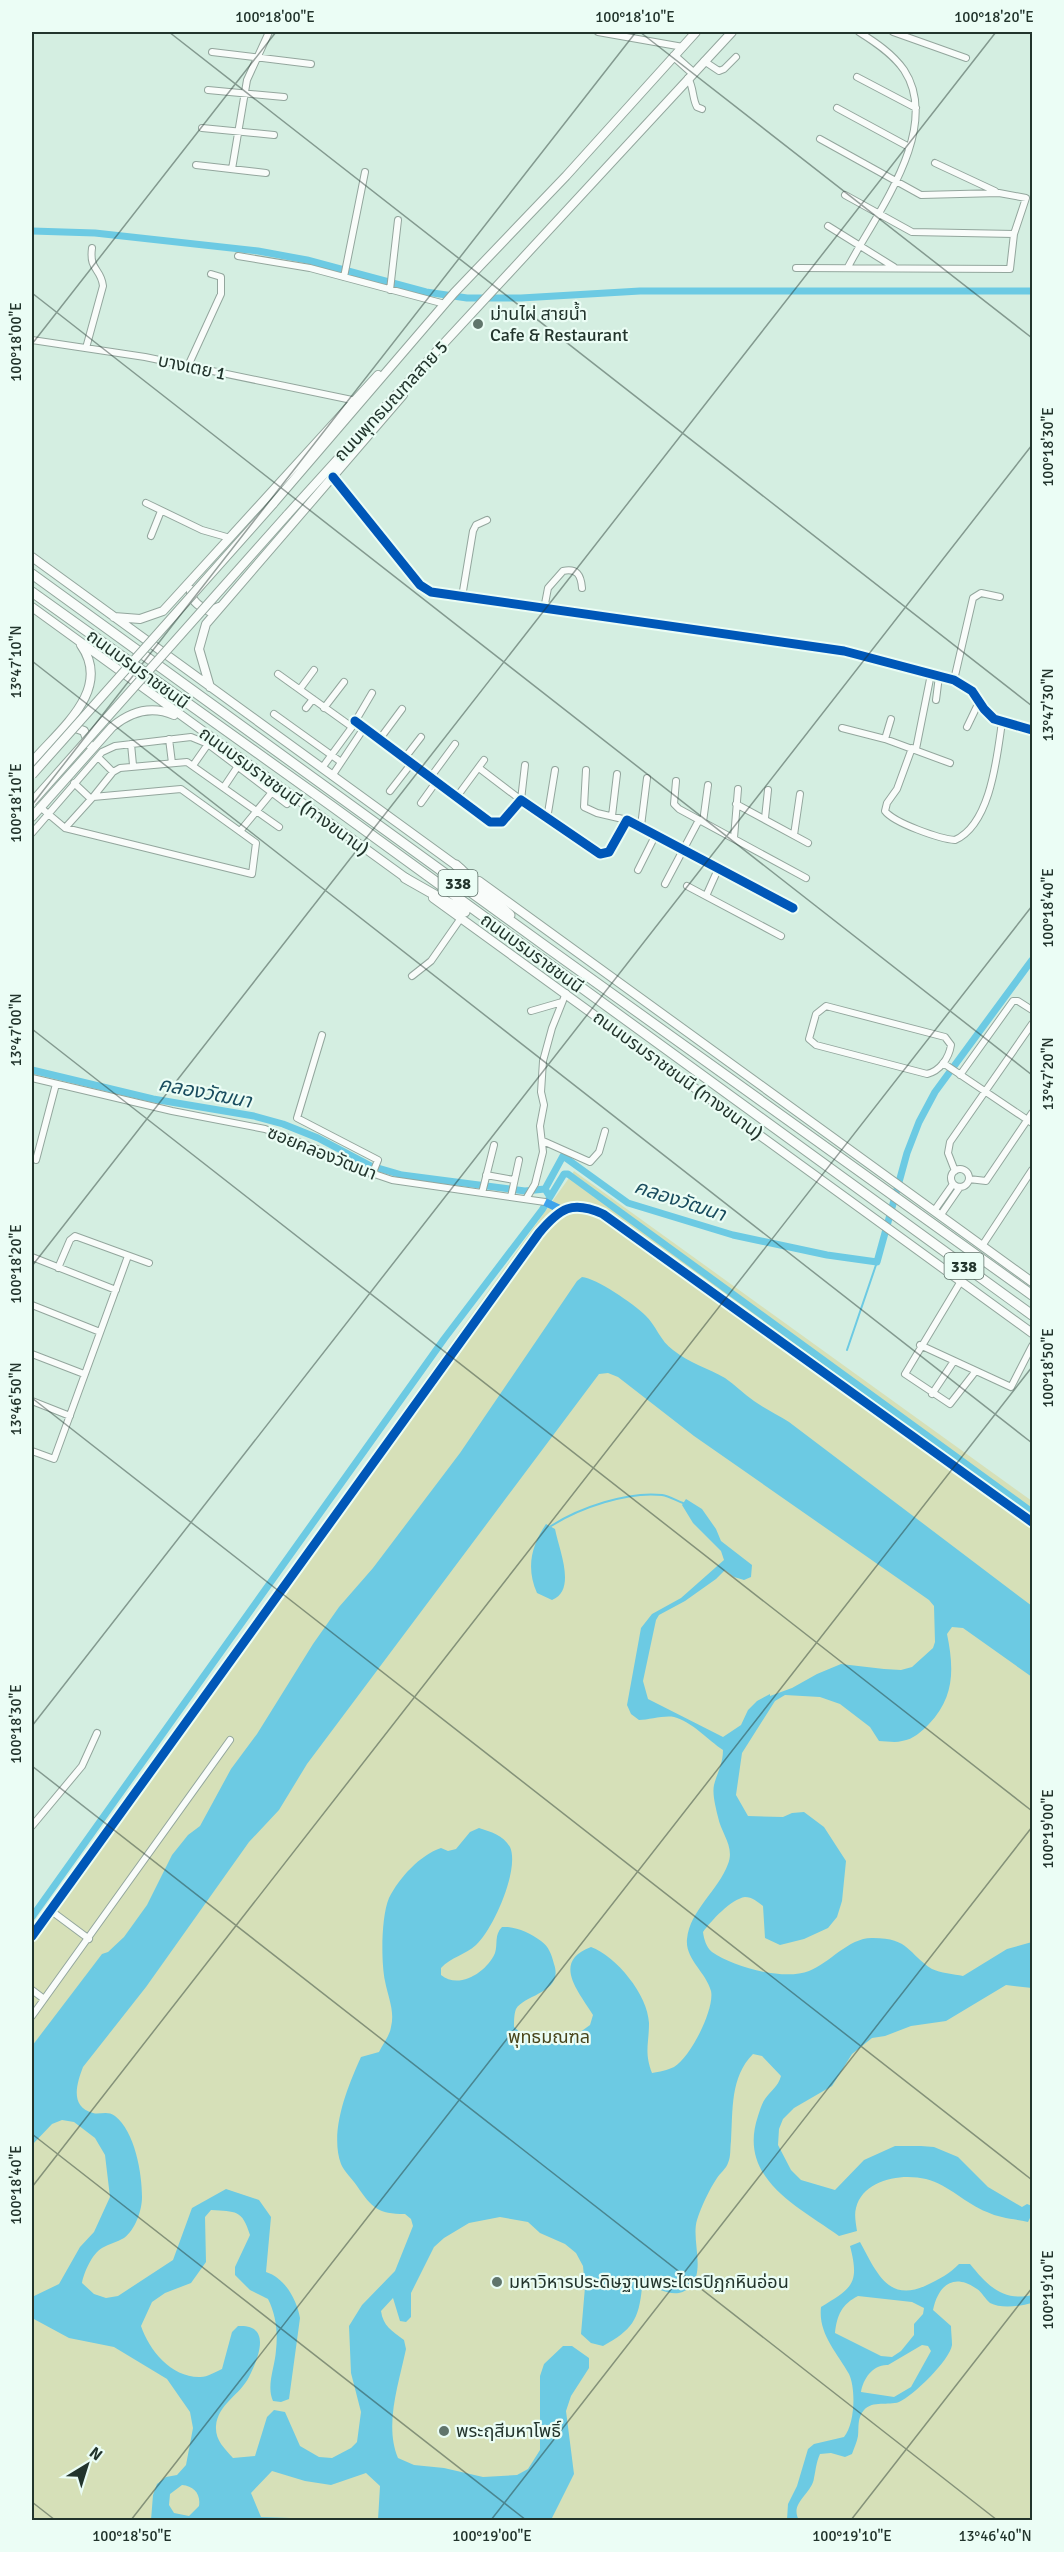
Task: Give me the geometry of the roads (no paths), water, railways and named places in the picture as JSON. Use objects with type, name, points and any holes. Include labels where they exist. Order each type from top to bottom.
[{"type":"highway","name":"ถนนบรมราชชนนี","points":[[32,574],[543,945],[1032,1295]]},
{"type":"highway","name":"ถนนบรมราชชนนี","points":[[32,592],[896,1215],[1032,1316]]},
{"type":"highway","points":[[456,865],[543,945]]},
{"type":"highway","points":[[405,878],[539,957]]},
{"type":"main road","name":"ถนนพุทธมณฑลสาย 5","points":[[32,775],[273,504],[454,293],[696,32]]},
{"type":"main road","name":"ถนนพุทธมณฑลสาย 5","points":[[32,802],[384,408],[732,32]]},
{"type":"main road","points":[[674,56],[691,76]]},
{"type":"main road","points":[[113,616],[140,620],[163,611],[352,400],[407,348]]},
{"type":"main road","points":[[210,688],[199,649],[206,624],[219,606],[383,421],[429,361]]},
{"type":"main road","name":"338","points":[[32,557],[1032,1282]]},
{"type":"main road","points":[[195,577],[190,594],[193,599],[209,610],[219,606]]},
{"type":"main road","name":"ถนนบรมราชชนนี (ทางขนาน)","points":[[32,607],[186,720],[274,789],[462,918],[564,998],[878,1219],[1032,1333]]},
{"type":"main road","points":[[32,762],[81,704],[92,683],[91,663],[75,638]]},
{"type":"main road","points":[[32,817],[93,755],[112,727],[134,713],[154,709],[186,720]]},
{"type":"main road","points":[[64,724],[79,727],[84,731],[93,755]]},
{"type":"street","points":[[232,169],[247,80],[269,32]]},
{"type":"street","points":[[598,32],[683,46]]},
{"type":"street","points":[[848,267],[895,181],[909,147],[915,126],[916,108],[913,90],[897,61],[859,32]]},
{"type":"street","points":[[893,32],[966,58]]},
{"type":"street","points":[[212,52],[311,64]]},
{"type":"street","points":[[704,61],[719,71],[736,57]]},
{"type":"street","points":[[691,76],[695,94],[694,102],[702,109]]},
{"type":"street","points":[[857,77],[916,108]]},
{"type":"street","points":[[208,90],[284,97]]},
{"type":"street","points":[[837,108],[909,147]]},
{"type":"street","points":[[202,128],[274,135]]},
{"type":"street","points":[[796,268],[1010,269],[1014,234],[1026,198],[999,193],[921,195],[820,139]]},
{"type":"street","points":[[934,163],[999,193]]},
{"type":"street","points":[[196,165],[266,173]]},
{"type":"street","points":[[345,272],[365,172]]},
{"type":"street","points":[[845,195],[912,232],[1014,234]]},
{"type":"street","points":[[390,285],[398,220]]},
{"type":"street","points":[[828,226],[895,267]]},
{"type":"street","points":[[86,348],[103,286],[100,276],[92,265],[92,248]]},
{"type":"street","points":[[238,256],[345,272],[446,303]]},
{"type":"street","points":[[188,366],[221,294],[221,277],[211,274]]},
{"type":"street","name":"บางเตย 1","points":[[32,340],[188,366],[352,400]]},
{"type":"street","points":[[333,477],[420,585],[431,592],[831,649],[954,680],[968,688],[988,715],[1002,722],[1032,730]]},
{"type":"street","points":[[146,503],[202,530],[230,538]]},
{"type":"street","points":[[151,536],[161,511]]},
{"type":"street","points":[[462,597],[473,531],[476,525],[487,520]]},
{"type":"street","points":[[543,609],[548,588],[563,571],[576,571],[580,574],[582,588]]},
{"type":"street","points":[[954,680],[974,598],[981,593],[1000,597]]},
{"type":"street","points":[[300,689],[314,670]]},
{"type":"street","points":[[278,674],[324,708],[364,729],[490,822],[497,823],[507,818],[521,800],[525,765]]},
{"type":"street","points":[[931,674],[914,749],[885,811],[896,819],[955,840],[968,830],[984,805],[992,783],[1002,722]]},
{"type":"street","points":[[936,700],[939,676]]},
{"type":"street","points":[[324,708],[344,682]]},
{"type":"street","points":[[322,768],[372,693]]},
{"type":"street","points":[[306,708],[313,699]]},
{"type":"street","points":[[967,728],[979,702]]},
{"type":"street","points":[[379,740],[402,709]]},
{"type":"street","points":[[274,714],[341,762]]},
{"type":"street","points":[[885,739],[891,719]]},
{"type":"street","points":[[842,728],[885,739],[950,763]]},
{"type":"street","points":[[332,776],[364,729]]},
{"type":"street","points":[[32,832],[74,783],[93,755],[107,749],[169,739],[191,737],[208,744],[274,789],[287,804]]},
{"type":"street","points":[[404,759],[421,737]]},
{"type":"street","points":[[169,739],[172,763]]},
{"type":"street","points":[[131,744],[134,765]]},
{"type":"street","points":[[194,764],[208,744]]},
{"type":"street","points":[[421,803],[455,744]]},
{"type":"street","points":[[93,755],[113,772]]},
{"type":"street","points":[[456,798],[484,760]]},
{"type":"street","points":[[65,828],[113,772],[134,765],[188,762],[194,764],[279,827]]},
{"type":"street","points":[[390,791],[411,764]]},
{"type":"street","points":[[224,787],[238,766]]},
{"type":"street","points":[[479,768],[547,819],[600,854],[609,852],[627,820]]},
{"type":"street","points":[[547,819],[555,770]]},
{"type":"street","points":[[586,770],[584,807],[641,826],[793,908]]},
{"type":"street","points":[[612,816],[616,774]]},
{"type":"street","points":[[641,826],[647,778]]},
{"type":"street","points":[[676,781],[675,807],[806,878]]},
{"type":"street","points":[[40,807],[65,828],[252,874],[256,843],[181,789],[92,798],[74,783]]},
{"type":"street","points":[[665,884],[701,821],[708,785]]},
{"type":"street","points":[[241,830],[274,789]]},
{"type":"street","points":[[734,838],[738,789]]},
{"type":"street","points":[[765,818],[768,790]]},
{"type":"street","points":[[794,835],[800,794]]},
{"type":"street","points":[[736,804],[808,843]]},
{"type":"street","points":[[638,870],[656,834]]},
{"type":"street","points":[[706,896],[719,867]]},
{"type":"street","points":[[687,886],[781,936]]},
{"type":"street","points":[[412,976],[430,961],[462,918]]},
{"type":"street","points":[[531,1011],[564,998]]},
{"type":"street","points":[[527,1197],[535,1184],[543,1152],[540,1126],[544,1105],[541,1092],[543,1061],[564,998]]},
{"type":"street","points":[[957,1073],[1013,1001],[1018,1001],[1032,1010]]},
{"type":"street","points":[[826,1006],[832,1007],[945,1037],[951,1045],[946,1064],[927,1074],[816,1045],[809,1039],[816,1014],[826,1006]]},
{"type":"street","points":[[955,1171],[950,1162],[948,1146],[1032,1024]]},
{"type":"street","points":[[322,1035],[297,1118],[378,1160],[372,1173]]},
{"type":"street","points":[[946,1064],[1030,1121]]},
{"type":"street","name":"ซอยคลองวัฒนา","points":[[32,1078],[172,1111],[265,1129],[286,1136],[345,1164],[422,1186],[527,1197],[545,1202]]},
{"type":"street","points":[[36,1161],[56,1084]]},
{"type":"street","points":[[955,1171],[963,1170],[969,1179],[986,1181],[1030,1121],[1032,1113]]},
{"type":"street","points":[[543,1141],[590,1162],[599,1152],[605,1131]]},
{"type":"street","points":[[482,1192],[494,1145]]},
{"type":"street","points":[[511,1195],[519,1160]]},
{"type":"street","points":[[982,1246],[1032,1170]]},
{"type":"street","points":[[937,1213],[953,1184],[952,1176],[955,1171]]},
{"type":"street","points":[[486,1177],[514,1181]]},
{"type":"street","points":[[937,1213],[969,1179]]},
{"type":"street","points":[[953,1184],[960,1187]]},
{"type":"street","points":[[32,1935],[172,1744],[531,1242],[552,1217],[562,1210],[580,1206],[603,1214],[1032,1521]]},
{"type":"street","points":[[58,1268],[70,1240],[75,1236],[149,1263]]},
{"type":"street","points":[[32,1451],[54,1459],[129,1256]]},
{"type":"street","points":[[32,1257],[116,1290]]},
{"type":"street","points":[[961,1281],[905,1374],[950,1404],[975,1372]]},
{"type":"street","points":[[32,1305],[100,1332]]},
{"type":"street","points":[[921,1345],[1011,1388],[1032,1346]]},
{"type":"street","points":[[32,1354],[84,1374]]},
{"type":"street","points":[[932,1394],[954,1362]]},
{"type":"street","points":[[32,1401],[70,1416]]},
{"type":"street","points":[[32,1826],[82,1766],[97,1733]]},
{"type":"street","points":[[32,2016],[230,1740]]},
{"type":"street","points":[[50,1911],[89,1939]]},
{"type":"street","points":[[32,1990],[44,1999]]},
{"type":"water","points":[[582,1277],[588,1278],[624,1298],[649,1319],[673,1350],[725,1378],[758,1404],[789,1422],[1032,1606],[1032,1677],[963,1628],[952,1627],[947,1634],[951,1659],[948,1693],[938,1714],[923,1730],[910,1739],[896,1742],[879,1741],[870,1727],[840,1704],[820,1697],[785,1695],[775,1701],[742,1753],[736,1795],[748,1816],[783,1817],[792,1813],[804,1812],[824,1827],[846,1861],[842,1901],[837,1917],[828,1928],[804,1939],[780,1945],[765,1938],[763,1906],[748,1897],[728,1906],[703,1932],[708,1948],[721,1958],[759,1971],[786,1974],[809,1971],[848,1946],[873,1938],[902,1944],[932,1969],[963,1976],[1007,1949],[1032,1942],[1032,1988],[1006,1985],[946,2021],[911,2026],[885,2036],[872,2038],[852,2054],[832,2086],[794,2108],[783,2119],[779,2129],[778,2145],[791,2170],[801,2180],[835,2190],[864,2160],[895,2146],[934,2147],[958,2157],[988,2187],[1022,2207],[1027,2204],[1032,2206],[1032,2214],[1028,2222],[997,2216],[979,2209],[950,2190],[926,2179],[895,2178],[875,2184],[867,2190],[860,2198],[856,2208],[857,2231],[839,2236],[789,2201],[763,2173],[756,2157],[754,2138],[758,2116],[767,2096],[781,2076],[762,2056],[753,2054],[736,2083],[729,2161],[711,2188],[697,2220],[698,2264],[695,2280],[690,2287],[677,2293],[642,2287],[636,2316],[621,2335],[603,2346],[591,2343],[581,2334],[585,2287],[583,2266],[576,2253],[565,2244],[540,2233],[528,2222],[500,2217],[469,2223],[434,2247],[411,2293],[411,2317],[406,2322],[400,2321],[393,2298],[381,2311],[386,2324],[404,2340],[406,2349],[394,2404],[392,2432],[398,2458],[414,2465],[444,2468],[483,2477],[517,2475],[528,2469],[540,2450],[540,2376],[544,2364],[563,2346],[572,2346],[589,2358],[589,2368],[571,2396],[566,2411],[574,2474],[551,2520],[433,2520],[426,2518],[378,2520],[380,2486],[366,2473],[331,2485],[305,2481],[272,2471],[251,2493],[261,2517],[348,2520],[151,2520],[153,2495],[157,2484],[166,2477],[177,2475],[186,2465],[193,2428],[190,2412],[167,2379],[114,2347],[69,2338],[32,2318],[32,2297],[59,2284],[80,2247],[94,2232],[110,2197],[105,2155],[95,2138],[74,2122],[62,2120],[52,2124],[32,2145],[32,2046],[102,1954],[108,1952],[124,1937],[147,1905],[172,1855],[188,1835],[200,1826],[231,1769],[257,1734],[313,1644],[339,1607],[373,1568],[460,1453],[577,1281]],"holes":[[[608,1373],[618,1377],[694,1436],[929,1600],[934,1606],[935,1642],[933,1648],[912,1667],[901,1670],[841,1664],[817,1674],[792,1688],[770,1696],[770,1694],[757,1701],[748,1710],[741,1725],[723,1737],[648,1699],[643,1681],[659,1615],[685,1601],[725,1570],[734,1577],[744,1580],[751,1577],[752,1565],[721,1541],[716,1529],[702,1509],[686,1499],[682,1505],[693,1523],[721,1551],[724,1560],[681,1598],[652,1614],[641,1628],[627,1705],[631,1714],[639,1720],[666,1717],[680,1719],[723,1750],[714,1793],[715,1805],[729,1846],[730,1858],[718,1883],[693,1919],[687,1939],[689,1953],[711,1991],[709,2009],[700,2032],[680,2062],[672,2068],[652,2073],[648,2053],[649,2023],[643,2001],[637,1989],[620,1968],[601,1952],[591,1947],[579,1953],[572,1961],[570,1969],[576,1987],[593,2015],[590,2025],[579,2033],[554,2041],[529,2040],[514,2027],[516,2009],[549,1987],[556,1974],[551,1953],[541,1941],[522,1931],[502,1927],[497,1936],[495,1953],[486,1967],[464,1980],[456,1981],[441,1975],[441,1968],[476,1945],[490,1926],[508,1884],[512,1857],[510,1847],[500,1837],[479,1828],[470,1832],[456,1849],[448,1851],[441,1848],[418,1862],[393,1890],[384,1916],[383,1963],[392,2010],[390,2030],[379,2052],[361,2057],[346,2095],[337,2137],[341,2164],[367,2200],[382,2211],[405,2214],[411,2219],[413,2226],[395,2271],[362,2305],[349,2326],[351,2373],[361,2412],[357,2442],[351,2448],[332,2458],[319,2457],[300,2446],[285,2412],[274,2410],[267,2417],[255,2456],[233,2458],[219,2440],[216,2426],[221,2412],[245,2383],[253,2369],[260,2343],[255,2330],[238,2326],[232,2332],[222,2369],[208,2376],[199,2377],[179,2372],[162,2360],[155,2353],[141,2326],[152,2302],[165,2293],[191,2283],[206,2262],[205,2217],[211,2210],[237,2214],[244,2220],[250,2235],[235,2267],[235,2275],[250,2290],[268,2299],[271,2305],[277,2337],[271,2395],[273,2401],[281,2402],[289,2399],[300,2318],[289,2290],[279,2279],[266,2272],[271,2217],[259,2200],[226,2189],[192,2208],[173,2260],[118,2296],[106,2298],[94,2294],[82,2283],[87,2269],[98,2251],[124,2238],[131,2230],[141,2208],[142,2187],[136,2154],[122,2123],[112,2114],[93,2113],[80,2106],[77,2087],[83,2067],[146,1987],[249,1842],[279,1810],[307,1764],[599,1374]],[[182,2485],[193,2489],[199,2498],[199,2506],[189,2516],[174,2513],[169,2505],[170,2494]]]},
{"type":"water","points":[[546,1524],[555,1529],[565,1579],[564,1588],[552,1600],[537,1593],[531,1566],[534,1549]]},
{"type":"water","points":[[860,2242],[885,2282],[902,2290],[914,2290],[944,2276],[959,2264],[970,2264],[996,2290],[1012,2296],[1032,2295],[1032,2303],[1011,2306],[995,2305],[990,2303],[977,2289],[961,2282],[948,2284],[943,2288],[933,2310],[951,2326],[950,2352],[930,2377],[913,2393],[899,2402],[876,2404],[864,2410],[859,2419],[858,2438],[852,2454],[845,2457],[831,2453],[820,2454],[812,2484],[797,2509],[799,2520],[787,2520],[788,2504],[797,2486],[808,2449],[814,2444],[844,2437],[850,2424],[853,2388],[849,2374],[825,2334],[821,2307],[840,2295],[851,2284],[854,2269],[850,2246]],"holes":[[[858,2296],[912,2302],[924,2308],[923,2314],[914,2324],[914,2335],[901,2351],[892,2357],[881,2356],[835,2333],[841,2311]],[[922,2345],[928,2346],[931,2351],[911,2387],[894,2397],[861,2392],[866,2377],[873,2370],[888,2365]]]},
{"type":"waterway","points":[[32,231],[95,233],[258,251],[307,260],[426,292],[467,298],[521,298],[640,291],[1032,291]]},
{"type":"waterway","name":"คลองวัฒนา","points":[[32,1070],[153,1099],[254,1116],[283,1124],[318,1138],[371,1166],[402,1175],[525,1191],[545,1189],[563,1156],[628,1203],[733,1235],[827,1255],[877,1262],[907,1153],[919,1122],[935,1092],[1032,960]]},
{"type":"waterway","points":[[550,1197],[564,1174],[568,1174],[1032,1512]]},
{"type":"waterway","points":[[32,1917],[444,1339],[542,1210],[550,1197],[545,1189]]},
{"type":"waterway","points":[[847,1350],[877,1262]]},
{"type":"waterway","points":[[551,1526],[589,1507],[619,1498],[649,1494],[662,1495],[683,1503]]},
{"type":"place","name":"ม่านไผ่ สายน้ำ Cafe & Restaurant","points":[[478,324]]},
{"type":"place","name":"มหาวิหารประดิษฐานพระไตรปิฏกหินอ่อน","points":[[497,2282]]},
{"type":"place","name":"พระฤสีมหาโพธิ์","points":[[444,2431]]},
{"type":"park label","name":"พุทธมณฑล","points":[[549,2037]]}]
